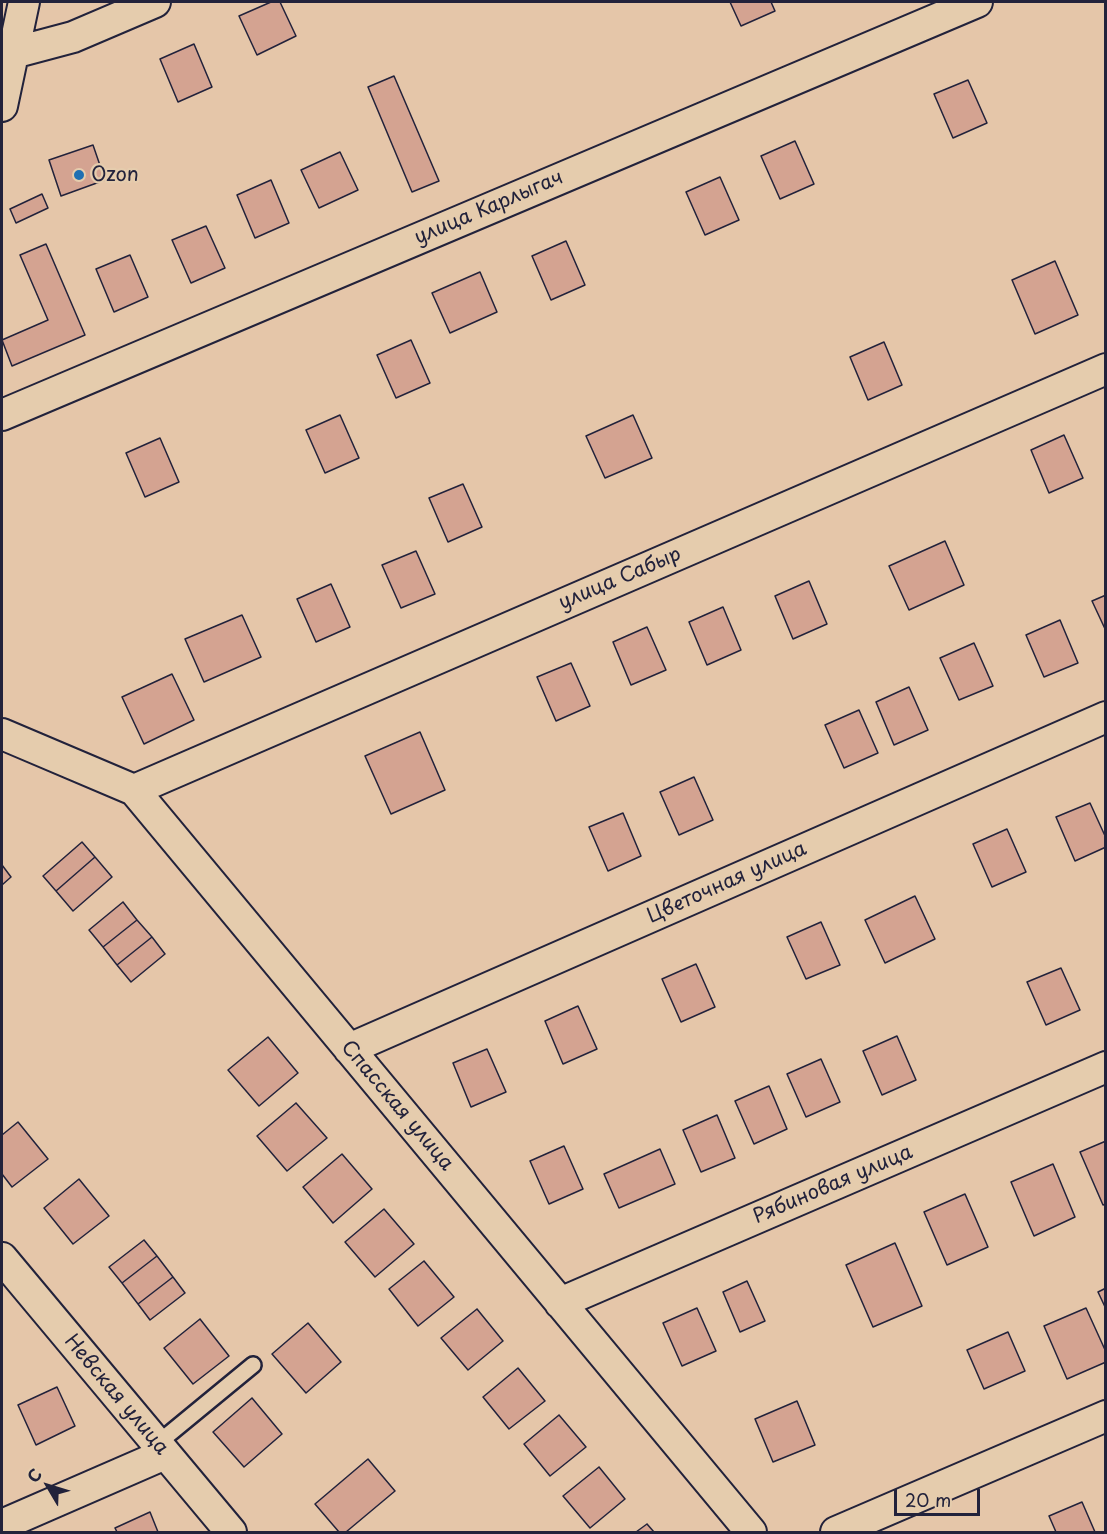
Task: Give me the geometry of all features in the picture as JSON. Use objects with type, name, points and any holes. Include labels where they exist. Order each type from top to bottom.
[{"type":"street","points":[[2,106],[7,56],[24,2]]},
{"type":"street","points":[[7,56],[73,37],[155,2]]},
{"type":"street","name":"улица Карлыгач","points":[[2,415],[977,2]]},
{"type":"street","name":"улица Сабыр","points":[[134,790],[1106,369]]},
{"type":"street","name":"Цветочная улица","points":[[349,1049],[1106,717]]},
{"type":"street","name":"Спасская улица","points":[[2,734],[134,790],[751,1533]]},
{"type":"street","name":"Рябиновая улица","points":[[560,1303],[1106,1067]]},
{"type":"street","name":"Невская улица","points":[[2,1258],[231,1533]]},
{"type":"street","points":[[836,1533],[1106,1416]]},
{"type":"street","points":[[2,1525],[161,1449]]},
{"type":"lane","points":[[161,1449],[253,1365]]},
{"type":"building","points":[[271,2],[280,2],[296,36],[257,55],[239,16]]},
{"type":"building","points":[[730,2],[771,2],[775,11],[741,26]]},
{"type":"building","points":[[194,44],[212,87],[178,102],[160,59]]},
{"type":"building","points":[[394,76],[439,181],[412,192],[368,87]]},
{"type":"building","points":[[968,80],[987,123],[953,138],[934,94]]},
{"type":"building","points":[[795,141],[814,184],[780,199],[761,156]]},
{"type":"building","points":[[93,145],[105,180],[61,196],[49,160]]},
{"type":"building","points":[[340,152],[358,190],[319,208],[301,170]]},
{"type":"building","points":[[720,177],[739,220],[705,235],[686,192]]},
{"type":"building","points":[[271,180],[289,223],[255,238],[237,195]]},
{"type":"building","points":[[42,194],[48,208],[16,223],[10,209]]},
{"type":"building","points":[[206,226],[225,268],[191,283],[172,240]]},
{"type":"building","points":[[566,241],[585,285],[551,300],[532,256]]},
{"type":"building","points":[[46,244],[85,335],[12,366],[2,340],[48,320],[20,255]]},
{"type":"building","points":[[130,255],[148,297],[114,312],[96,269]]},
{"type":"building","points":[[1055,261],[1078,315],[1035,334],[1012,280]]},
{"type":"building","points":[[480,272],[497,312],[450,333],[432,293]]},
{"type":"building","points":[[411,340],[430,383],[396,398],[377,355]]},
{"type":"building","points":[[884,342],[902,385],[868,400],[850,357]]},
{"type":"building","points":[[340,415],[359,458],[325,473],[306,430]]},
{"type":"building","points":[[633,415],[652,458],[605,478],[586,436]]},
{"type":"building","points":[[1064,435],[1083,478],[1049,493],[1031,450]]},
{"type":"building","points":[[160,438],[179,482],[145,497],[126,453]]},
{"type":"building","points":[[463,484],[482,527],[448,542],[429,498]]},
{"type":"building","points":[[945,541],[964,585],[909,610],[889,566]]},
{"type":"building","points":[[416,551],[435,594],[401,608],[382,565]]},
{"type":"building","points":[[809,581],[827,624],[793,639],[775,596]]},
{"type":"building","points":[[331,584],[350,627],[316,642],[297,599]]},
{"type":"building","points":[[1106,595],[1106,631],[1092,601]]},
{"type":"building","points":[[723,607],[741,650],[707,665],[689,622]]},
{"type":"building","points":[[242,615],[261,657],[204,682],[185,639]]},
{"type":"building","points":[[1060,620],[1078,663],[1044,677],[1026,635]]},
{"type":"building","points":[[647,627],[666,670],[631,685],[613,642]]},
{"type":"building","points":[[974,643],[993,686],[959,700],[940,658]]},
{"type":"building","points":[[571,663],[590,706],[556,721],[537,677]]},
{"type":"building","points":[[172,674],[194,720],[144,744],[122,697]]},
{"type":"building","points":[[909,687],[928,730],[894,745],[876,702]]},
{"type":"building","points":[[859,710],[878,753],[844,768],[825,725]]},
{"type":"building","points":[[420,732],[445,790],[391,814],[365,756]]},
{"type":"building","points":[[694,777],[713,820],[679,835],[660,792]]},
{"type":"building","points":[[1090,803],[1106,838],[1106,847],[1075,861],[1056,817]]},
{"type":"building","points":[[623,813],[641,856],[608,871],[589,827]]},
{"type":"building","points":[[1007,829],[1026,872],[992,887],[973,844]]},
{"type":"building","points":[[82,842],[95,857],[56,891],[43,876]]},
{"type":"building","points":[[95,857],[112,877],[73,911],[56,891]]},
{"type":"building","points":[[2,865],[11,877],[2,885]]},
{"type":"building","points":[[915,896],[935,939],[885,963],[865,920]]},
{"type":"building","points":[[123,902],[137,920],[103,947],[89,930]]},
{"type":"building","points":[[137,920],[152,937],[117,965],[103,947]]},
{"type":"building","points":[[821,922],[840,965],[806,979],[787,937]]},
{"type":"building","points":[[152,937],[165,954],[131,982],[117,965]]},
{"type":"building","points":[[696,964],[715,1007],[681,1022],[662,979]]},
{"type":"building","points":[[1061,968],[1080,1010],[1046,1025],[1027,982]]},
{"type":"building","points":[[578,1006],[597,1049],[563,1064],[545,1021]]},
{"type":"building","points":[[897,1036],[916,1080],[882,1095],[863,1051]]},
{"type":"building","points":[[268,1037],[298,1073],[259,1106],[228,1070]]},
{"type":"building","points":[[487,1049],[506,1092],[471,1107],[453,1063]]},
{"type":"building","points":[[821,1059],[840,1102],[806,1117],[787,1074]]},
{"type":"building","points":[[769,1086],[787,1129],[754,1144],[735,1101]]},
{"type":"building","points":[[296,1103],[327,1138],[287,1171],[257,1136]]},
{"type":"building","points":[[717,1115],[735,1158],[701,1172],[683,1130]]},
{"type":"building","points":[[18,1122],[48,1159],[12,1187],[2,1174],[2,1135]]},
{"type":"building","points":[[1106,1141],[1106,1204],[1103,1205],[1080,1152]]},
{"type":"building","points":[[564,1146],[583,1189],[549,1204],[530,1161]]},
{"type":"building","points":[[660,1149],[675,1184],[619,1208],[604,1174]]},
{"type":"building","points":[[342,1154],[372,1189],[333,1223],[303,1187]]},
{"type":"building","points":[[1053,1164],[1075,1217],[1034,1236],[1011,1182]]},
{"type":"building","points":[[79,1179],[109,1216],[73,1244],[44,1208]]},
{"type":"building","points":[[965,1194],[988,1247],[947,1265],[924,1212]]},
{"type":"building","points":[[384,1209],[414,1244],[375,1277],[345,1242]]},
{"type":"building","points":[[144,1240],[157,1256],[122,1283],[109,1267]]},
{"type":"building","points":[[895,1243],[922,1306],[873,1327],[846,1265]]},
{"type":"building","points":[[157,1256],[173,1277],[138,1304],[122,1283]]},
{"type":"building","points":[[424,1261],[454,1297],[418,1326],[389,1289]]},
{"type":"building","points":[[173,1277],[185,1293],[150,1320],[138,1304]]},
{"type":"building","points":[[747,1281],[765,1321],[740,1332],[723,1292]]},
{"type":"building","points":[[1106,1288],[1106,1309],[1098,1292]]},
{"type":"building","points":[[697,1308],[716,1351],[682,1366],[663,1323]]},
{"type":"building","points":[[1086,1308],[1106,1352],[1106,1362],[1067,1379],[1044,1326]]},
{"type":"building","points":[[477,1309],[503,1341],[468,1370],[441,1338]]},
{"type":"building","points":[[200,1319],[229,1356],[193,1384],[164,1348]]},
{"type":"building","points":[[308,1323],[341,1362],[306,1393],[272,1354]]},
{"type":"building","points":[[1008,1332],[1025,1371],[984,1389],[967,1350]]},
{"type":"building","points":[[518,1368],[545,1401],[509,1429],[483,1397]]},
{"type":"building","points":[[57,1387],[75,1426],[36,1445],[18,1405]]},
{"type":"building","points":[[252,1398],[282,1434],[244,1467],[213,1432]]},
{"type":"building","points":[[797,1401],[815,1445],[773,1462],[755,1419]]},
{"type":"building","points":[[559,1415],[586,1447],[550,1476],[524,1444]]},
{"type":"building","points":[[368,1459],[395,1491],[346,1532],[339,1532],[315,1504]]},
{"type":"building","points":[[599,1467],[625,1499],[590,1528],[563,1496]]},
{"type":"building","points":[[1082,1502],[1095,1532],[1056,1532],[1049,1516]]},
{"type":"building","points":[[150,1512],[158,1532],[117,1532],[115,1528]]},
{"type":"building","points":[[647,1524],[654,1532],[636,1532]]},
{"type":"place","name":"Ozon","points":[[79,175]]}]
